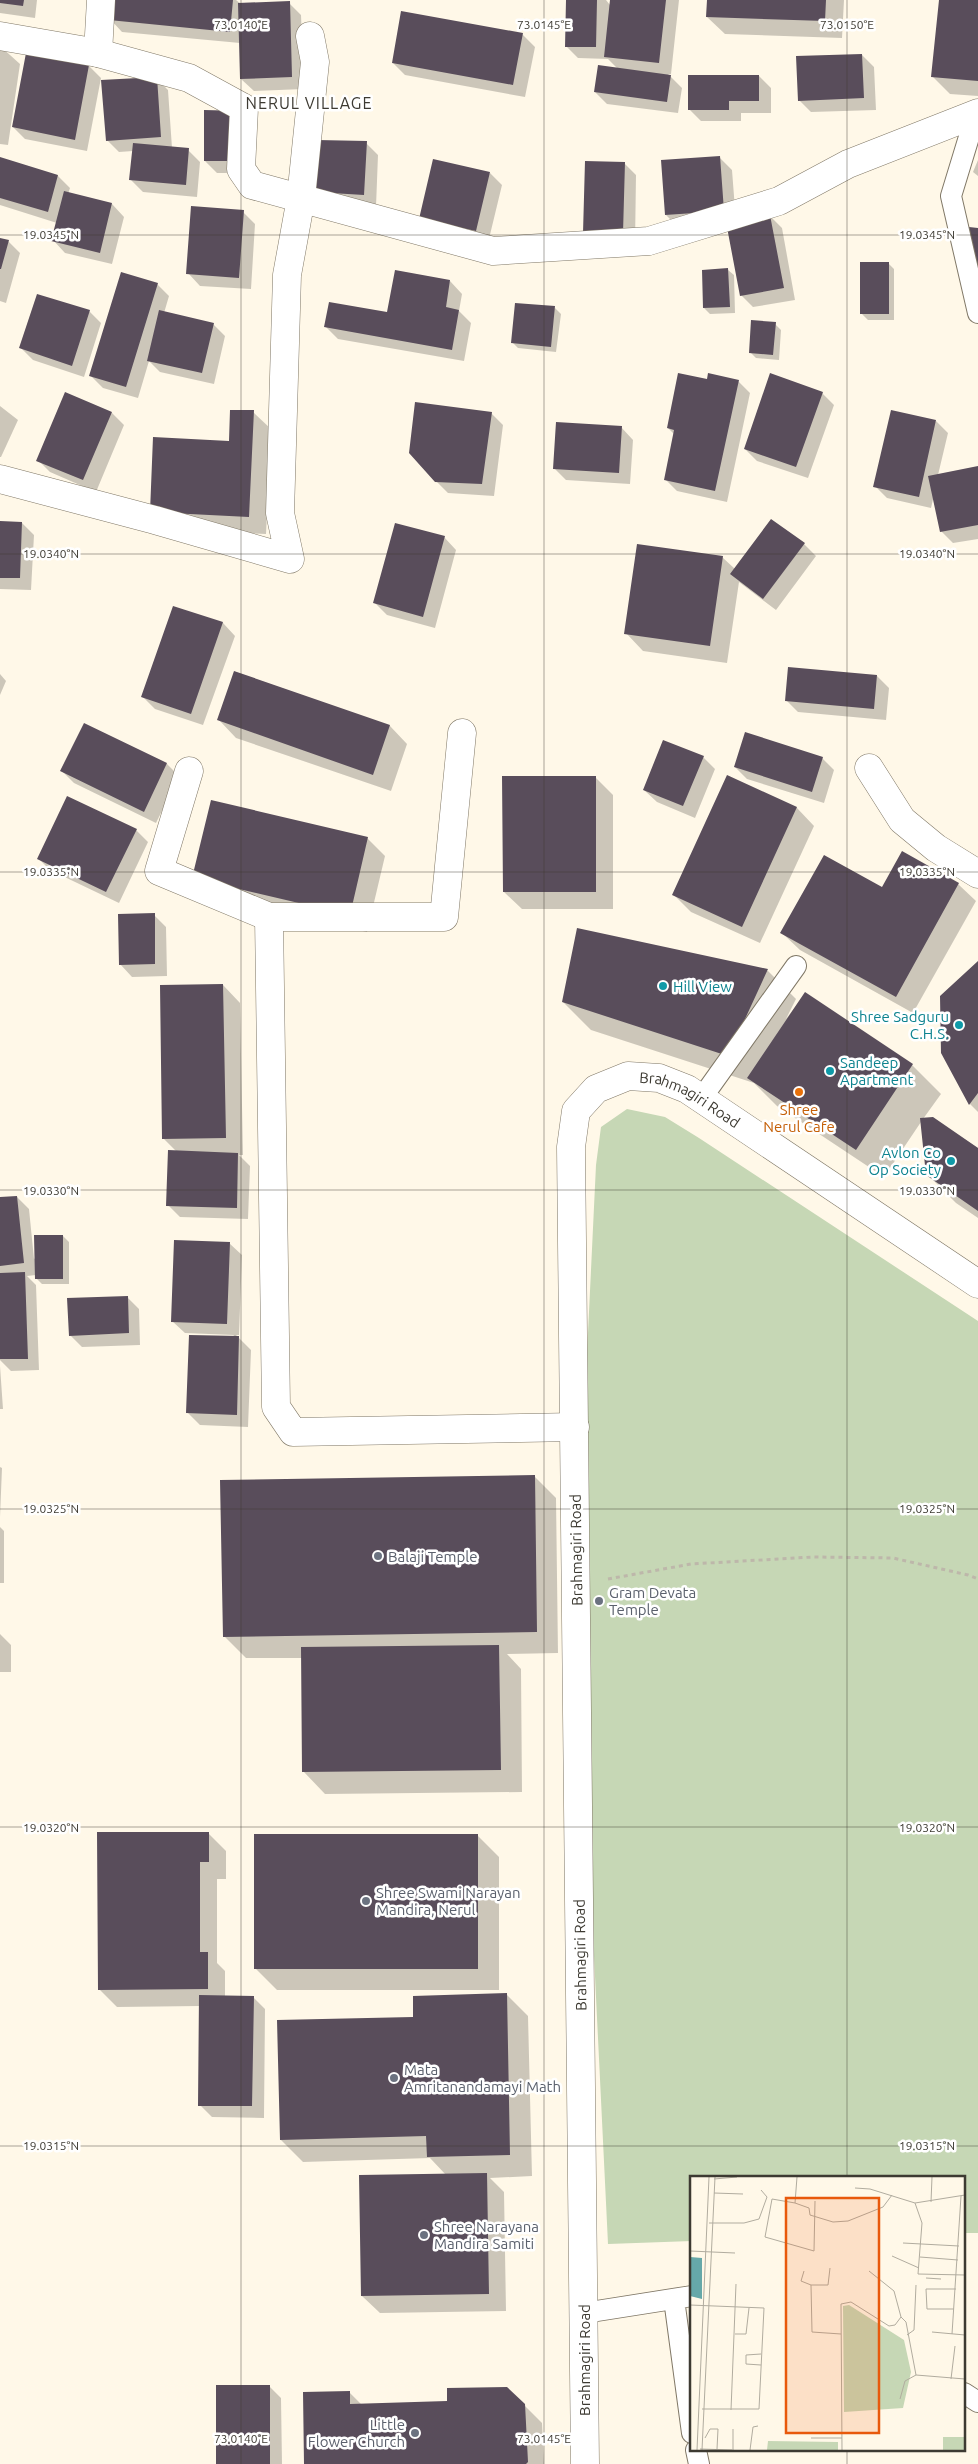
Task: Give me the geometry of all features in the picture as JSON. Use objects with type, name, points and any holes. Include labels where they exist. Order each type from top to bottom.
[{"type":"street","points":[[98,53],[101,0]]},
{"type":"street","points":[[0,36],[98,53],[189,78],[244,108],[241,169],[252,185],[493,251],[649,242],[779,201],[848,164],[977,114]]},
{"type":"street","points":[[0,479],[155,520],[290,559],[280,513],[286,284],[301,198],[315,62],[310,36]]},
{"type":"street","points":[[189,771],[159,871],[269,917],[444,917],[462,732]]},
{"type":"street","points":[[869,768],[902,820],[936,848],[978,874]]},
{"type":"street","points":[[269,917],[276,1407],[293,1432],[574,1427]]},
{"type":"street","name":"Brahmagiri Road","points":[[585,2464],[571,1146],[576,1112],[596,1089],[628,1076],[659,1078],[687,1089],[978,1284]]},
{"type":"lane","points":[[977,114],[951,196],[978,313]]},
{"type":"lane","points":[[701,1099],[796,966]]},
{"type":"lane","points":[[584,2313],[683,2297],[690,2403]]},
{"type":"lane","points":[[966,2394],[978,2402]]},
{"type":"path","points":[[576,1585],[691,1564],[813,1557],[893,1558],[968,1575],[978,1580]]},
{"type":"green space","points":[[627,1109],[665,1117],[978,1321],[978,2233],[966,2233],[966,2176],[690,2176],[690,2241],[608,2244],[576,1585],[596,1165],[601,1127]]},
{"type":"building","points":[[0,0],[24,0],[23,6],[0,3]]},
{"type":"building","points":[[111,0],[233,0],[230,32],[109,20]]},
{"type":"building","points":[[566,0],[597,0],[596,47],[565,47]]},
{"type":"building","points":[[610,0],[666,0],[659,63],[604,57]]},
{"type":"building","points":[[707,0],[826,0],[825,21],[706,17]]},
{"type":"building","points":[[939,0],[978,0],[978,81],[931,77]]},
{"type":"building","points":[[290,1],[292,77],[240,79],[238,3]]},
{"type":"building","points":[[401,11],[523,33],[513,85],[392,63]]},
{"type":"building","points":[[26,53],[89,65],[75,140],[12,127]]},
{"type":"building","points":[[862,54],[864,98],[798,101],[796,56]]},
{"type":"building","points":[[598,65],[671,75],[667,102],[594,92]]},
{"type":"building","points":[[688,75],[759,75],[759,101],[729,101],[729,110],[688,110]]},
{"type":"building","points":[[157,77],[161,137],[106,141],[101,80]]},
{"type":"building","points":[[204,110],[243,111],[242,161],[204,161]]},
{"type":"building","points":[[317,140],[367,141],[364,195],[315,192]]},
{"type":"building","points":[[133,143],[189,148],[186,185],[129,180]]},
{"type":"building","points":[[720,156],[724,211],[665,215],[661,160]]},
{"type":"building","points":[[0,157],[58,175],[48,212],[0,198]]},
{"type":"building","points":[[433,159],[490,172],[476,231],[419,219]]},
{"type":"building","points":[[585,161],[625,162],[623,233],[583,233]]},
{"type":"building","points":[[64,191],[112,203],[100,253],[51,241]]},
{"type":"building","points":[[191,206],[244,210],[239,278],[186,274]]},
{"type":"building","points":[[770,215],[784,288],[740,296],[726,222]]},
{"type":"building","points":[[969,227],[978,228],[978,274],[972,275]]},
{"type":"building","points":[[0,238],[9,240],[1,269],[0,269]]},
{"type":"building","points":[[860,262],[889,262],[889,314],[860,314]]},
{"type":"building","points":[[728,268],[730,307],[703,308],[702,270]]},
{"type":"building","points":[[395,270],[450,280],[446,307],[459,310],[452,350],[324,327],[329,302],[387,312]]},
{"type":"building","points":[[121,272],[158,283],[126,387],[89,376]]},
{"type":"building","points":[[37,294],[90,310],[72,366],[19,348]]},
{"type":"building","points":[[515,303],[555,306],[551,347],[511,343]]},
{"type":"building","points":[[159,310],[214,323],[202,373],[147,361]]},
{"type":"building","points":[[751,320],[776,322],[773,355],[749,353]]},
{"type":"building","points":[[678,373],[707,379],[708,373],[739,380],[715,491],[664,480],[674,430],[667,428]]},
{"type":"building","points":[[770,373],[823,392],[796,467],[744,449]]},
{"type":"building","points":[[65,392],[112,412],[83,480],[36,461]]},
{"type":"building","points":[[415,402],[492,412],[482,484],[435,482],[409,453]]},
{"type":"building","points":[[230,410],[254,410],[249,517],[150,512],[153,437],[229,441]]},
{"type":"building","points":[[891,410],[936,420],[919,497],[873,487]]},
{"type":"building","points":[[556,422],[622,426],[619,473],[553,469]]},
{"type":"building","points":[[978,466],[978,525],[940,532],[928,476]]},
{"type":"building","points":[[771,519],[805,543],[763,599],[730,574]]},
{"type":"building","points":[[0,521],[22,522],[20,578],[0,578]]},
{"type":"building","points":[[395,523],[445,536],[423,617],[373,603]]},
{"type":"building","points":[[637,544],[723,556],[710,646],[624,634]]},
{"type":"building","points":[[173,606],[223,622],[191,714],[141,697]]},
{"type":"building","points":[[788,667],[877,675],[874,709],[785,701]]},
{"type":"building","points":[[234,671],[390,725],[373,775],[217,720]]},
{"type":"building","points":[[84,723],[167,763],[144,812],[60,771]]},
{"type":"building","points":[[745,732],[823,757],[812,792],[734,767]]},
{"type":"building","points":[[663,740],[704,756],[683,806],[643,790]]},
{"type":"building","points":[[727,775],[797,807],[742,927],[672,895]]},
{"type":"building","points":[[502,776],[596,776],[596,892],[503,892]]},
{"type":"building","points":[[67,796],[137,829],[106,892],[37,859]]},
{"type":"building","points":[[211,800],[368,837],[350,915],[192,878]]},
{"type":"building","points":[[902,851],[959,883],[896,997],[780,933],[824,855],[882,887]]},
{"type":"building","points":[[155,913],[155,964],[119,965],[118,914]]},
{"type":"building","name":"Hill View","points":[[577,928],[768,969],[728,1056],[562,1002]]},
{"type":"building","name":"Shree Sadguru C.H.S.","points":[[978,961],[978,1093],[969,1105],[941,1053],[940,996]]},
{"type":"building","points":[[223,984],[226,1138],[162,1139],[160,985]]},
{"type":"building","name":"Sandeep Apartment","points":[[805,992],[913,1064],[856,1150],[747,1078]]},
{"type":"building","name":"Avlon Co Op Society","points":[[933,1117],[978,1148],[978,1211],[926,1175],[920,1118]]},
{"type":"building","points":[[168,1150],[238,1153],[237,1208],[166,1206]]},
{"type":"building","points":[[17,1196],[24,1263],[0,1266],[0,1197]]},
{"type":"building","points":[[34,1235],[63,1235],[63,1279],[35,1279]]},
{"type":"building","points":[[174,1240],[230,1242],[227,1324],[171,1322]]},
{"type":"building","points":[[25,1272],[28,1359],[0,1359],[0,1273]]},
{"type":"building","points":[[128,1296],[129,1333],[69,1336],[67,1298]]},
{"type":"building","points":[[189,1335],[239,1336],[237,1415],[186,1413]]},
{"type":"building","name":"Balaji Temple","points":[[535,1475],[537,1632],[223,1637],[220,1480]]},
{"type":"building","points":[[499,1645],[501,1770],[302,1772],[301,1647]]},
{"type":"building","points":[[97,1832],[209,1832],[209,1862],[200,1862],[200,1952],[208,1952],[208,1989],[98,1990]]},
{"type":"building","name":"Shree Swami Narayan Mandira, Nerul","points":[[254,1834],[478,1834],[478,1969],[254,1969]]},
{"type":"building","name":"Mata Amritanandamayi Math","points":[[507,1993],[510,2155],[427,2157],[426,2136],[280,2140],[277,2020],[413,2017],[413,1996]]},
{"type":"building","points":[[199,1995],[254,1996],[252,2106],[198,2106]]},
{"type":"building","name":"Shree Narayana Mandira Samiti","points":[[487,2173],[489,2294],[361,2296],[359,2175]]},
{"type":"building","points":[[216,2385],[270,2385],[270,2464],[216,2464]]},
{"type":"building","name":"Little Flower Church","points":[[507,2387],[525,2404],[528,2462],[526,2464],[304,2464],[303,2392],[350,2391],[350,2404],[447,2401],[447,2388]]},
{"type":"place","name":"Hill View","points":[[663,986]]},
{"type":"place","name":"Shree Sadguru C.H.S.","points":[[959,1025]]},
{"type":"place","name":"Sandeep Apartment","points":[[830,1071]]},
{"type":"place","name":"Shree Nerul Cafe","points":[[799,1092]]},
{"type":"place","name":"Avlon Co Op Society","points":[[951,1161]]},
{"type":"place","name":"Balaji Temple","points":[[378,1556]]},
{"type":"place","name":"Gram Devata Temple","points":[[599,1601]]},
{"type":"place","name":"Shree Swami Narayan Mandira, Nerul","points":[[366,1901]]},
{"type":"place","name":"Mata Amritanandamayi Math","points":[[394,2078]]},
{"type":"place","name":"Shree Narayana Mandira Samiti","points":[[424,2235]]},
{"type":"place","name":"Little Flower Church","points":[[415,2433]]},
{"type":"district","name":"NERUL VILLAGE","points":[[309,103]]}]
